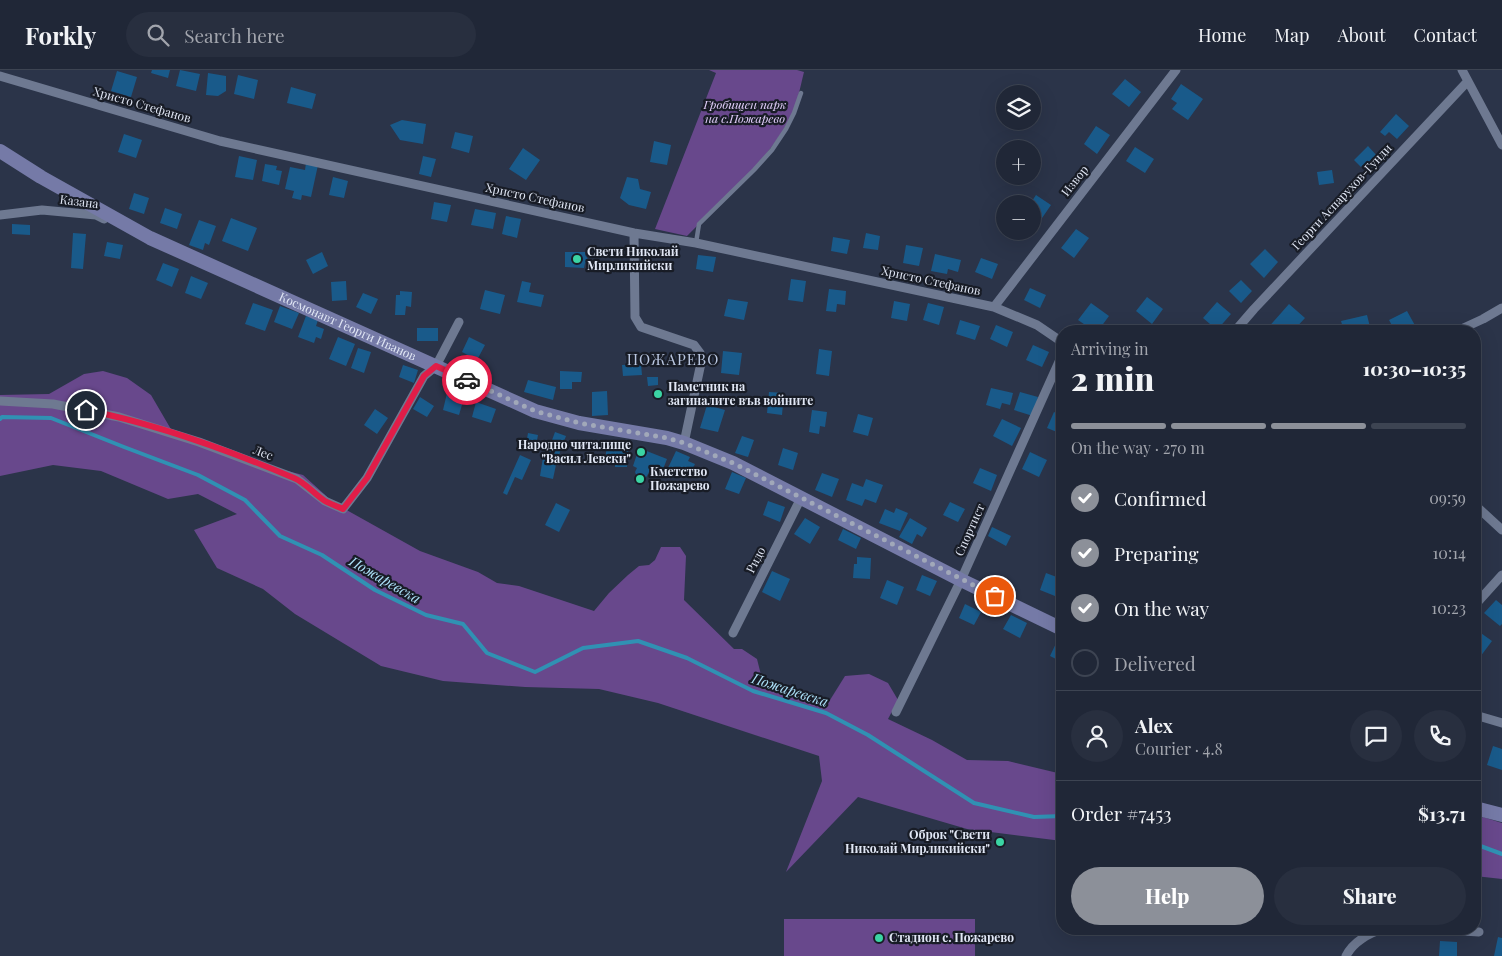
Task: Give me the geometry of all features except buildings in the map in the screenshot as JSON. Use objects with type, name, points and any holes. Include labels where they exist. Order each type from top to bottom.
[{"type":"street","name":"Извор","points":[[994,307],[1176,70]]},
{"type":"street","points":[[1462,70],[1502,145]]},
{"type":"street","name":"Христо Стефанов","points":[[0,76],[220,141],[634,233],[696,243],[994,307],[1037,325],[1056,338]]},
{"type":"street","name":"Георги Аспарухов-Гунди","points":[[1240,325],[1468,81]]},
{"type":"street","name":"Космонавт Георги Иванов","points":[[0,151],[41,177],[150,238],[535,411],[579,423],[667,438],[733,463],[1056,626]]},
{"type":"street","name":"Казана","points":[[0,214],[42,210],[96,215],[150,238]]},
{"type":"street","points":[[634,233],[636,317],[641,327],[694,345],[700,353],[701,363],[684,443]]},
{"type":"street","points":[[1471,325],[1502,308]]},
{"type":"street","points":[[436,366],[459,322]]},
{"type":"street","name":"Лес","points":[[0,401],[53,404],[119,417],[200,442],[297,479],[325,501],[343,509],[367,478],[424,376],[436,366]]},
{"type":"street","name":"Спортист","points":[[896,712],[962,580],[1056,369]]},
{"type":"street","name":"Ридо","points":[[733,633],[801,498]]},
{"type":"street","points":[[1481,511],[1502,530]]},
{"type":"street","points":[[1481,598],[1502,575]]},
{"type":"street","points":[[1481,717],[1502,723]]},
{"type":"street","points":[[1481,810],[1502,815]]},
{"type":"street","points":[[1346,956],[1356,943],[1368,935]]},
{"type":"lane","points":[[696,243],[699,224],[772,150],[786,129],[801,93]]},
{"type":"green space","name":"Гробищен парк на с.Пожарево","points":[[709,70],[797,70],[804,72],[792,115],[768,151],[742,181],[687,236],[655,229],[716,73]]},
{"type":"green space","points":[[103,371],[127,378],[151,395],[172,431],[268,466],[303,475],[334,503],[420,551],[478,572],[497,583],[519,586],[594,611],[628,575],[639,566],[649,565],[655,560],[661,547],[680,547],[686,556],[684,600],[734,649],[742,649],[757,659],[762,679],[830,700],[845,676],[869,674],[888,683],[898,700],[888,719],[932,740],[967,760],[1008,761],[1056,773],[1056,840],[967,829],[858,797],[786,872],[822,781],[819,756],[658,703],[599,689],[525,687],[443,681],[381,666],[295,614],[263,589],[217,568],[194,530],[237,514],[198,494],[168,499],[101,471],[53,465],[0,476],[0,395],[49,394],[84,374]]},
{"type":"green space","points":[[1481,818],[1502,823],[1502,879],[1481,877]]},
{"type":"green space","name":"Стадион с. Пожарево","points":[[784,919],[975,919],[975,956],[784,956]]},
{"type":"waterway","name":"Пожаревска","points":[[0,419],[2,417],[51,418],[198,475],[245,500],[280,536],[322,555],[375,590],[426,615],[463,624],[487,653],[535,672],[583,648],[638,641],[687,658],[753,691],[826,713],[868,735],[974,803],[1034,817],[1056,816]]},
{"type":"waterway","name":"Пожаревска","points":[[1481,846],[1502,854]]},
{"type":"way so far","points":[[467,380],[535,411],[579,423],[667,438],[705,451],[733,463],[995,596]]},
{"type":"place","name":"Свети Николай Мирликийски","points":[[577,259]]},
{"type":"place","name":"Паметник на загиналите във войните","points":[[658,394]]},
{"type":"place","name":"Народно читалище \"Васил Левски\"","points":[[641,452]]},
{"type":"place","name":"Кметство Пожарево","points":[[640,479]]},
{"type":"place","name":"Оброк \"Свети Николай Мирликийски\"","points":[[1000,842]]},
{"type":"place","name":"Стадион с. Пожарево","points":[[879,938]]},
{"type":"district","name":"ПОЖАРЕВО","points":[[673,360]]},
{"type":"route","points":[[86,410],[119,417],[200,442],[297,479],[325,501],[343,509],[367,478],[424,376],[436,366],[467,380]]}]
